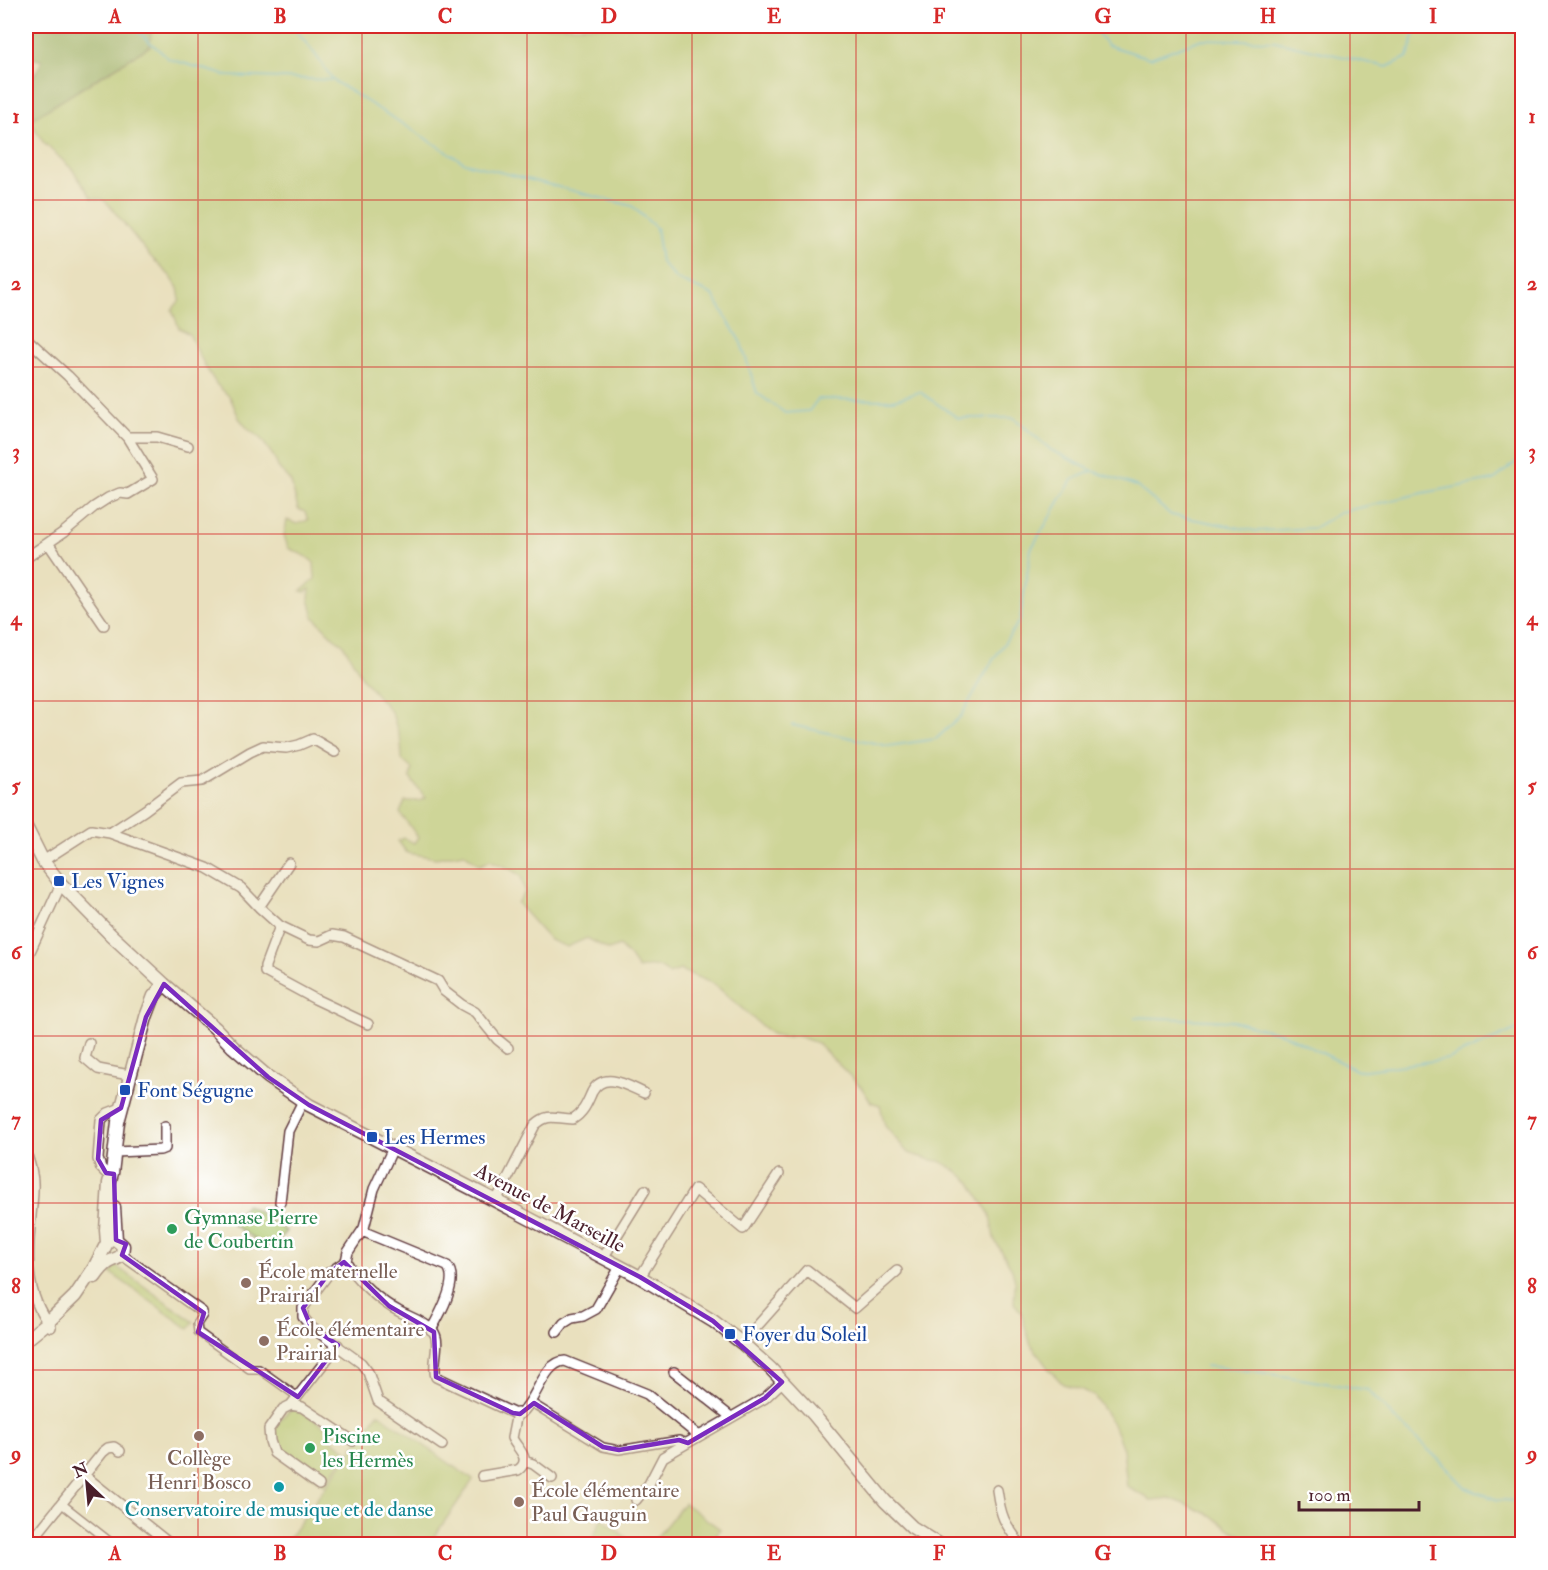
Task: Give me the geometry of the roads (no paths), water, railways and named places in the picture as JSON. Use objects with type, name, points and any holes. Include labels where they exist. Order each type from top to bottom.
[{"type":"street","points":[[26,338],[68,376],[127,437],[153,479],[128,494],[120,492],[108,498],[26,558]]},
{"type":"street","points":[[127,437],[157,437],[188,446]]},
{"type":"street","points":[[48,543],[104,625]]},
{"type":"street","points":[[110,833],[181,783],[202,782],[249,752],[263,746],[286,748],[313,739],[335,752]]},
{"type":"street","name":"Avenue de Marseille","points":[[26,827],[43,861],[111,935],[268,1077],[303,1101],[640,1277],[713,1321],[742,1343],[814,1415],[885,1501],[912,1527],[939,1545]]},
{"type":"street","points":[[43,861],[91,830],[110,833],[207,868],[241,888],[280,926],[309,940],[319,941],[332,935],[344,937],[438,981],[444,991],[475,1012],[497,1039],[508,1048]]},
{"type":"street","points":[[259,907],[289,863]]},
{"type":"street","points":[[26,960],[62,884]]},
{"type":"street","points":[[280,926],[265,966],[265,972],[315,999],[368,1023]]},
{"type":"street","points":[[26,936],[36,938]]},
{"type":"street","points":[[164,984],[154,996],[149,1007],[121,1108],[109,1183],[106,1230],[112,1250],[202,1312],[197,1324],[198,1332],[249,1369],[259,1369],[298,1397]]},
{"type":"street","points":[[89,1043],[85,1058],[98,1069],[129,1075]]},
{"type":"street","points":[[496,1201],[535,1125],[540,1120],[548,1117],[573,1119],[588,1103],[593,1090],[599,1083],[605,1081],[619,1082],[644,1094]]},
{"type":"street","points":[[280,1202],[288,1131],[303,1101]]},
{"type":"street","points":[[112,1173],[106,1173],[101,1168],[98,1159],[101,1120],[108,1113],[121,1108]]},
{"type":"street","points":[[115,1152],[165,1148],[165,1126]]},
{"type":"street","points":[[393,1148],[374,1189],[362,1231],[348,1252],[346,1262],[371,1291],[389,1306],[431,1330],[436,1339],[434,1370],[436,1377],[513,1413],[520,1414],[526,1409],[550,1368],[557,1362],[565,1361],[647,1394],[699,1436]]},
{"type":"street","points":[[26,1152],[33,1175],[27,1254],[29,1274],[36,1304],[49,1325]]},
{"type":"street","points":[[640,1277],[695,1189],[743,1229],[779,1174]]},
{"type":"street","points":[[603,1258],[645,1190]]},
{"type":"street","points":[[362,1231],[447,1266],[451,1270],[452,1276],[445,1303],[431,1330]]},
{"type":"street","points":[[26,1348],[75,1296],[112,1250]]},
{"type":"street","points":[[346,1262],[329,1273],[303,1308],[303,1317],[311,1327],[361,1363],[369,1372],[378,1401],[442,1445]]},
{"type":"street","points":[[557,1332],[564,1323],[572,1318],[583,1316],[597,1309],[620,1267]]},
{"type":"street","points":[[742,1343],[807,1270],[855,1308],[897,1271]]},
{"type":"street","points":[[26,1340],[49,1325]]},
{"type":"street","points":[[291,1406],[338,1345]]},
{"type":"street","points":[[674,1372],[731,1417]]},
{"type":"street","points":[[636,1500],[649,1484],[663,1457],[765,1398],[782,1382]]},
{"type":"street","points":[[530,1402],[603,1447],[619,1450],[680,1440],[688,1443]]},
{"type":"street","points":[[319,1485],[274,1453],[269,1429],[283,1409],[291,1406],[302,1407],[353,1441]]},
{"type":"street","points":[[482,1476],[518,1470],[522,1467],[524,1456],[512,1438],[517,1413]]},
{"type":"street","points":[[29,1545],[103,1452],[114,1447],[120,1451]]},
{"type":"street","points":[[524,1461],[533,1464],[552,1478]]},
{"type":"street","points":[[85,1476],[170,1545]]},
{"type":"street","points":[[997,1490],[1000,1511],[1005,1524],[1020,1545]]},
{"type":"street","points":[[62,1504],[113,1545]]},
{"type":"waterway","points":[[132,26],[169,59],[228,76],[332,80]]},
{"type":"waterway","points":[[292,26],[334,81],[465,163],[632,206],[656,228],[661,262],[676,279],[713,295],[741,343],[757,393],[785,413],[809,411],[818,399],[893,400],[920,392],[958,418],[1014,418],[1051,450],[1093,471],[1136,486],[1171,515],[1256,531],[1314,528],[1341,512],[1423,493],[1494,480],[1522,457]]},
{"type":"waterway","points":[[1092,26],[1107,45],[1150,58],[1202,39],[1275,41],[1387,67],[1408,57],[1417,26]]},
{"type":"waterway","points":[[792,725],[888,746],[936,739],[961,716],[993,660],[1020,620],[1031,549],[1072,480],[1092,471]]},
{"type":"waterway","points":[[1135,1017],[1233,1021],[1284,1034],[1358,1071],[1448,1059],[1522,1027]]},
{"type":"waterway","points":[[1206,1366],[1259,1372],[1368,1390],[1466,1488],[1498,1500],[1522,1501]]},
{"type":"place","name":"Les Vignes","points":[[59,881]]},
{"type":"place","name":"Font Ségugne","points":[[125,1090]]},
{"type":"place","name":"Les Hermes","points":[[372,1137]]},
{"type":"place","name":"Gymnase Pierre de Coubertin","points":[[172,1229]]},
{"type":"place","name":"École maternelle Prairial","points":[[246,1283]]},
{"type":"place","name":"Foyer du Soleil","points":[[730,1334]]},
{"type":"place","name":"École élémentaire Prairial","points":[[264,1341]]},
{"type":"place","name":"Collège Henri Bosco","points":[[199,1436]]},
{"type":"place","name":"Piscine les Hermès","points":[[310,1448]]},
{"type":"place","name":"Conservatoire de musique et de danse","points":[[279,1487]]},
{"type":"place","name":"École élémentaire Paul Gauguin","points":[[519,1502]]}]
